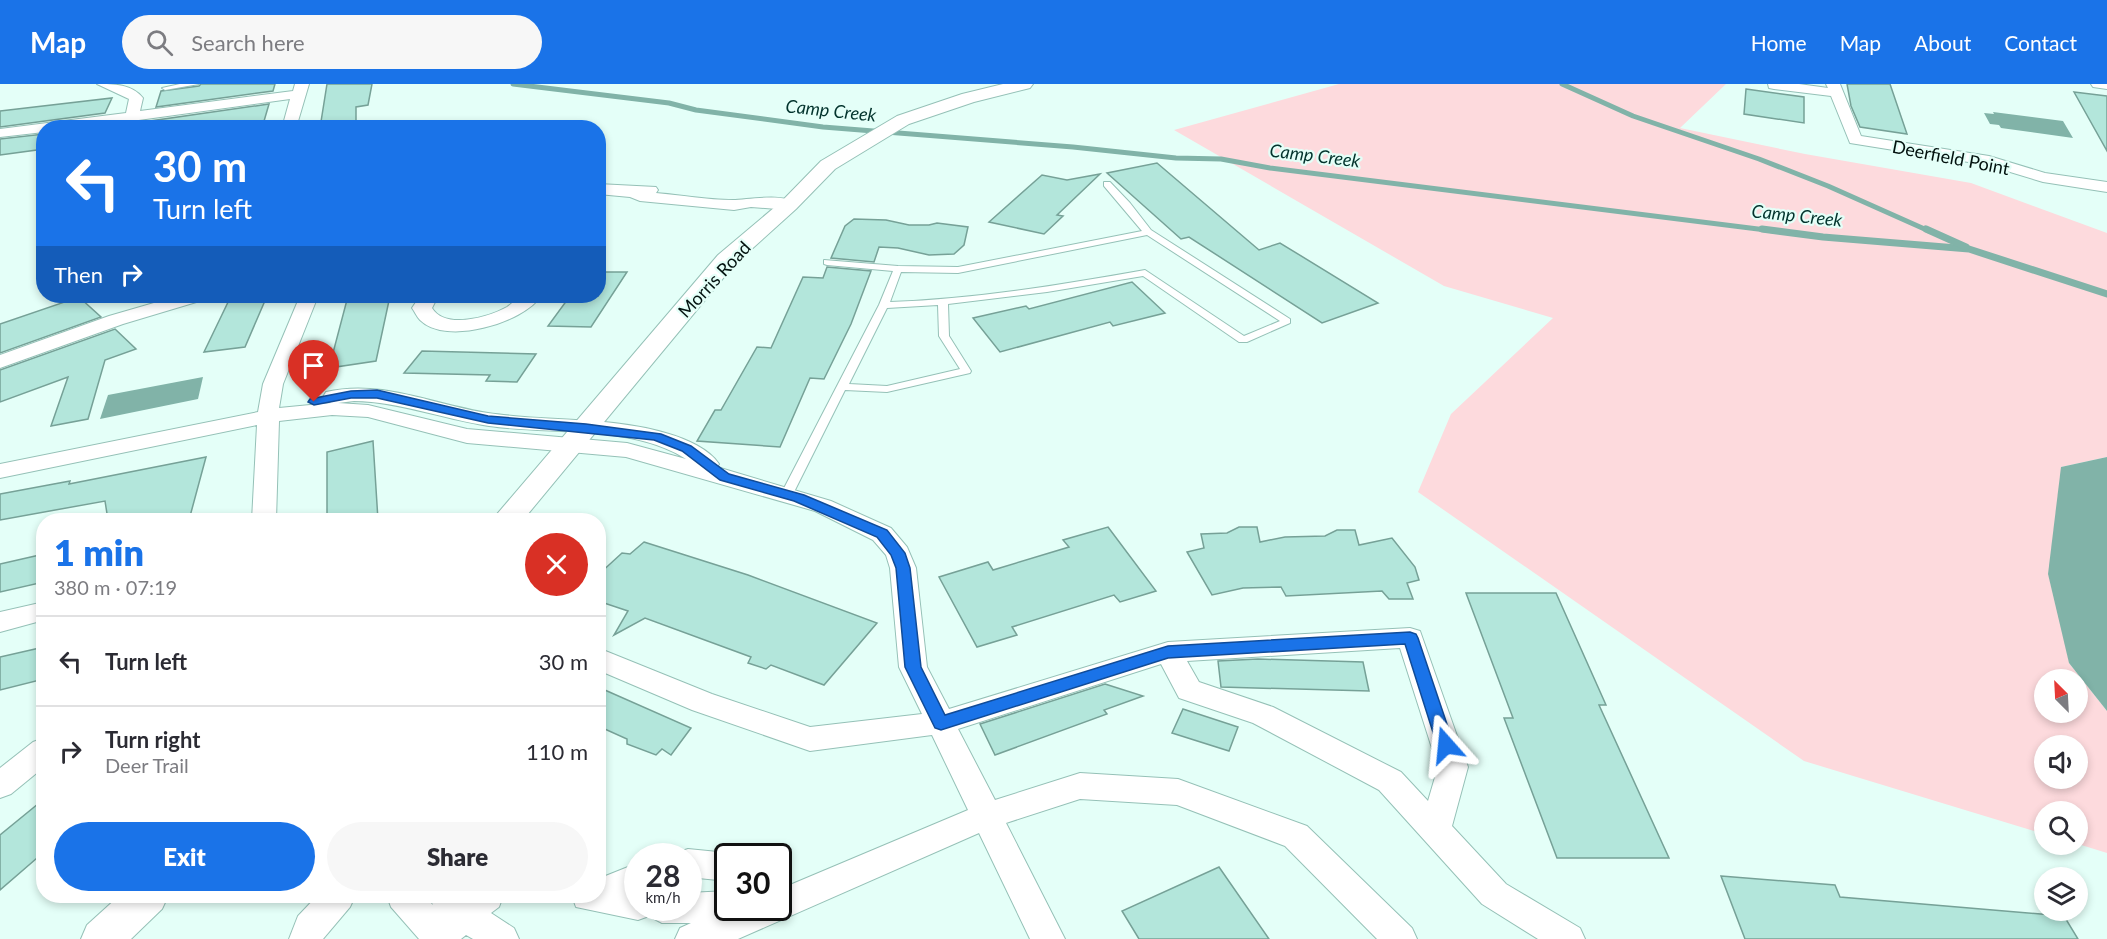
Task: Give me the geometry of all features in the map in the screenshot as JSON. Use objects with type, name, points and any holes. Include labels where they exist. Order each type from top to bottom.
[{"type":"street","points":[[104,84],[131,93],[136,98],[132,116]]},
{"type":"street","name":"Morris Road","points":[[513,513],[726,260],[789,205],[828,165],[903,120],[968,98],[1024,84]]},
{"type":"street","points":[[2098,84],[2107,85]]},
{"type":"street","points":[[1774,85],[1835,89]]},
{"type":"street","points":[[948,87],[968,98]]},
{"type":"street","points":[[103,120],[301,89],[291,120]]},
{"type":"street","name":"Deerfield Point","points":[[1835,89],[1855,140],[1989,161],[2043,177],[2107,187]]},
{"type":"street","points":[[0,133],[36,129]]},
{"type":"street","points":[[606,190],[634,192],[640,196],[702,197],[734,206],[751,202],[789,205]]},
{"type":"street","points":[[0,362],[116,320],[173,303]]},
{"type":"street","points":[[264,513],[268,416],[273,384],[306,303]]},
{"type":"street","points":[[425,303],[422,308],[428,318],[436,322],[460,324],[484,322],[507,315],[525,303]]},
{"type":"street","points":[[0,471],[268,416],[332,409],[368,411],[448,433],[579,437],[823,506],[882,534],[891,542],[903,568],[913,667],[1048,939]]},
{"type":"street","points":[[0,622],[36,613]]},
{"type":"street","points":[[606,661],[702,702],[810,739],[941,723],[1168,652],[1410,638],[1453,767],[1435,831]]},
{"type":"street","points":[[1168,652],[1189,690],[1263,714],[1390,781],[1494,894],[1568,939]]},
{"type":"street","points":[[0,785],[36,756]]},
{"type":"street","points":[[792,894],[987,816],[1080,786],[1178,792],[1296,836],[1400,939]]},
{"type":"street","points":[[606,891],[624,884]]},
{"type":"street","points":[[606,898],[624,902]]},
{"type":"street","points":[[102,939],[140,903]]},
{"type":"street","points":[[308,933],[332,903]]},
{"type":"street","points":[[409,903],[438,938],[465,903]]},
{"type":"street","points":[[467,903],[502,939]]},
{"type":"street","points":[[692,939],[711,934],[737,921]]},
{"type":"street","points":[[743,939],[761,921]]},
{"type":"lane","points":[[165,88],[196,84]]},
{"type":"lane","points":[[884,305],[1037,293],[1145,273],[1244,340],[1287,321],[1148,232],[1107,184]]},
{"type":"lane","points":[[827,262],[898,269],[958,270],[1148,232]]},
{"type":"lane","points":[[787,494],[884,305],[898,269]]},
{"type":"lane","points":[[842,387],[887,389],[966,371],[944,336],[943,302]]},
{"type":"shaded area","points":[[1339,84],[1726,84],[1680,128],[1805,154],[1971,183],[2107,233],[2107,457],[2061,467],[2069,663],[2074,669],[2034,669],[2034,723],[2088,723],[2088,687],[2107,711],[2107,853],[2088,847],[2088,801],[2034,801],[2034,831],[1804,761],[1418,492],[1451,414],[1553,318],[1444,286],[1174,130]]},
{"type":"shaded area","points":[[1993,112],[2063,121],[2073,138],[2001,128],[1999,125],[1990,124],[1984,113],[1994,114]]},
{"type":"shaded area","points":[[203,377],[198,399],[100,419],[108,395]]},
{"type":"shaded area","points":[[2107,457],[2107,711],[2088,687],[2088,669],[2074,669],[2069,663],[2048,574],[2061,467]]},
{"type":"building","points":[[201,84],[275,84],[273,91],[156,107],[161,91]]},
{"type":"building","points":[[327,84],[372,84],[368,105],[356,107],[356,120],[321,120]]},
{"type":"building","points":[[1847,84],[1890,84],[1907,134],[1860,127],[1851,106]]},
{"type":"building","points":[[1746,89],[1804,97],[1804,123],[1744,114]]},
{"type":"building","points":[[2074,92],[2107,96],[2107,151]]},
{"type":"building","points":[[112,98],[105,113],[36,120],[36,122],[0,127],[0,111]]},
{"type":"building","points":[[269,104],[264,120],[157,120]]},
{"type":"building","points":[[36,135],[36,150],[0,155],[0,139]]},
{"type":"building","points":[[1157,163],[1259,250],[1280,243],[1378,303],[1322,323],[1189,237],[1181,239],[1107,173]]},
{"type":"building","points":[[1100,174],[1057,215],[1063,216],[1044,234],[989,222],[1042,175],[1067,180]]},
{"type":"building","points":[[854,219],[886,220],[909,225],[937,223],[968,227],[964,245],[954,254],[929,255],[898,248],[879,247],[874,262],[831,258],[845,226]]},
{"type":"building","points":[[827,267],[871,271],[851,324],[824,379],[810,378],[780,447],[697,441],[715,410],[721,410],[757,347],[771,348],[803,277],[823,278]]},
{"type":"building","points":[[606,272],[627,272],[591,327],[548,326],[565,303],[606,303]]},
{"type":"building","points":[[1132,282],[1165,313],[1113,326],[1110,322],[1000,352],[973,318],[1026,306],[1029,309]]},
{"type":"building","points":[[61,303],[86,303],[101,317],[0,353],[0,324]]},
{"type":"building","points":[[228,303],[264,303],[245,347],[204,352]]},
{"type":"building","points":[[346,303],[388,303],[376,361],[329,368]]},
{"type":"building","points":[[115,329],[136,349],[105,360],[88,419],[51,426],[68,377],[0,402],[0,370]]},
{"type":"building","points":[[422,351],[536,354],[517,382],[486,381],[490,375],[404,373]]},
{"type":"building","points":[[373,441],[378,513],[327,513],[327,452]]},
{"type":"building","points":[[206,457],[191,513],[107,513],[105,501],[0,520],[0,494],[70,481],[69,484]]},
{"type":"building","points":[[1108,527],[1156,591],[1120,602],[1114,595],[1012,627],[1017,635],[977,647],[939,577],[988,562],[993,570],[1069,547],[1063,540]]},
{"type":"building","points":[[1239,527],[1257,527],[1260,542],[1285,537],[1325,536],[1337,530],[1355,530],[1359,545],[1392,538],[1415,567],[1419,580],[1407,583],[1413,599],[1389,599],[1382,591],[1286,596],[1281,587],[1243,588],[1212,595],[1187,552],[1204,548],[1201,534],[1227,533]]},
{"type":"building","points":[[644,542],[748,575],[877,623],[824,685],[771,665],[766,669],[748,663],[751,657],[645,618],[614,635],[628,611],[606,604],[606,568],[622,553],[630,554]]},
{"type":"building","points":[[36,556],[36,584],[0,592],[0,564]]},
{"type":"building","points":[[1466,593],[1556,593],[1606,705],[1599,705],[1669,858],[1557,858],[1504,718],[1513,718]]},
{"type":"building","points":[[36,649],[36,681],[0,690],[0,657]]},
{"type":"building","points":[[1258,659],[1363,662],[1369,691],[1221,687],[1218,661]]},
{"type":"building","points":[[1105,684],[1143,696],[1104,710],[1107,714],[995,755],[980,724]]},
{"type":"building","points":[[606,691],[691,728],[671,755],[662,749],[656,755],[627,744],[627,739],[606,730]]},
{"type":"building","points":[[1183,709],[1238,727],[1229,751],[1172,733]]},
{"type":"building","points":[[36,806],[36,859],[0,890],[0,835]]},
{"type":"building","points":[[1219,867],[1269,939],[1139,939],[1122,911]]},
{"type":"building","points":[[1721,876],[1835,885],[1840,897],[2034,913],[2034,921],[2067,921],[2078,939],[1745,939]]},
{"type":"waterway","name":"Camp Creek","points":[[513,84],[669,103],[696,110],[823,127],[1073,147],[1176,158],[1221,159],[1270,168],[1774,231]]},
{"type":"waterway","points":[[1562,84],[1633,116],[1759,159],[1828,186],[1929,231]]},
{"type":"waterway","name":"Camp Creek","points":[[1762,229],[1823,237],[1969,249],[2107,294]]},
{"type":"waterway","points":[[1926,229],[1966,247]]},
{"type":"route","points":[[314,402],[351,394],[377,394],[488,420],[586,428],[657,437],[686,448],[725,477],[823,506],[863,524],[882,534],[898,553],[905,583],[913,667],[941,723],[1168,652],[1410,638],[1446,745]]}]
